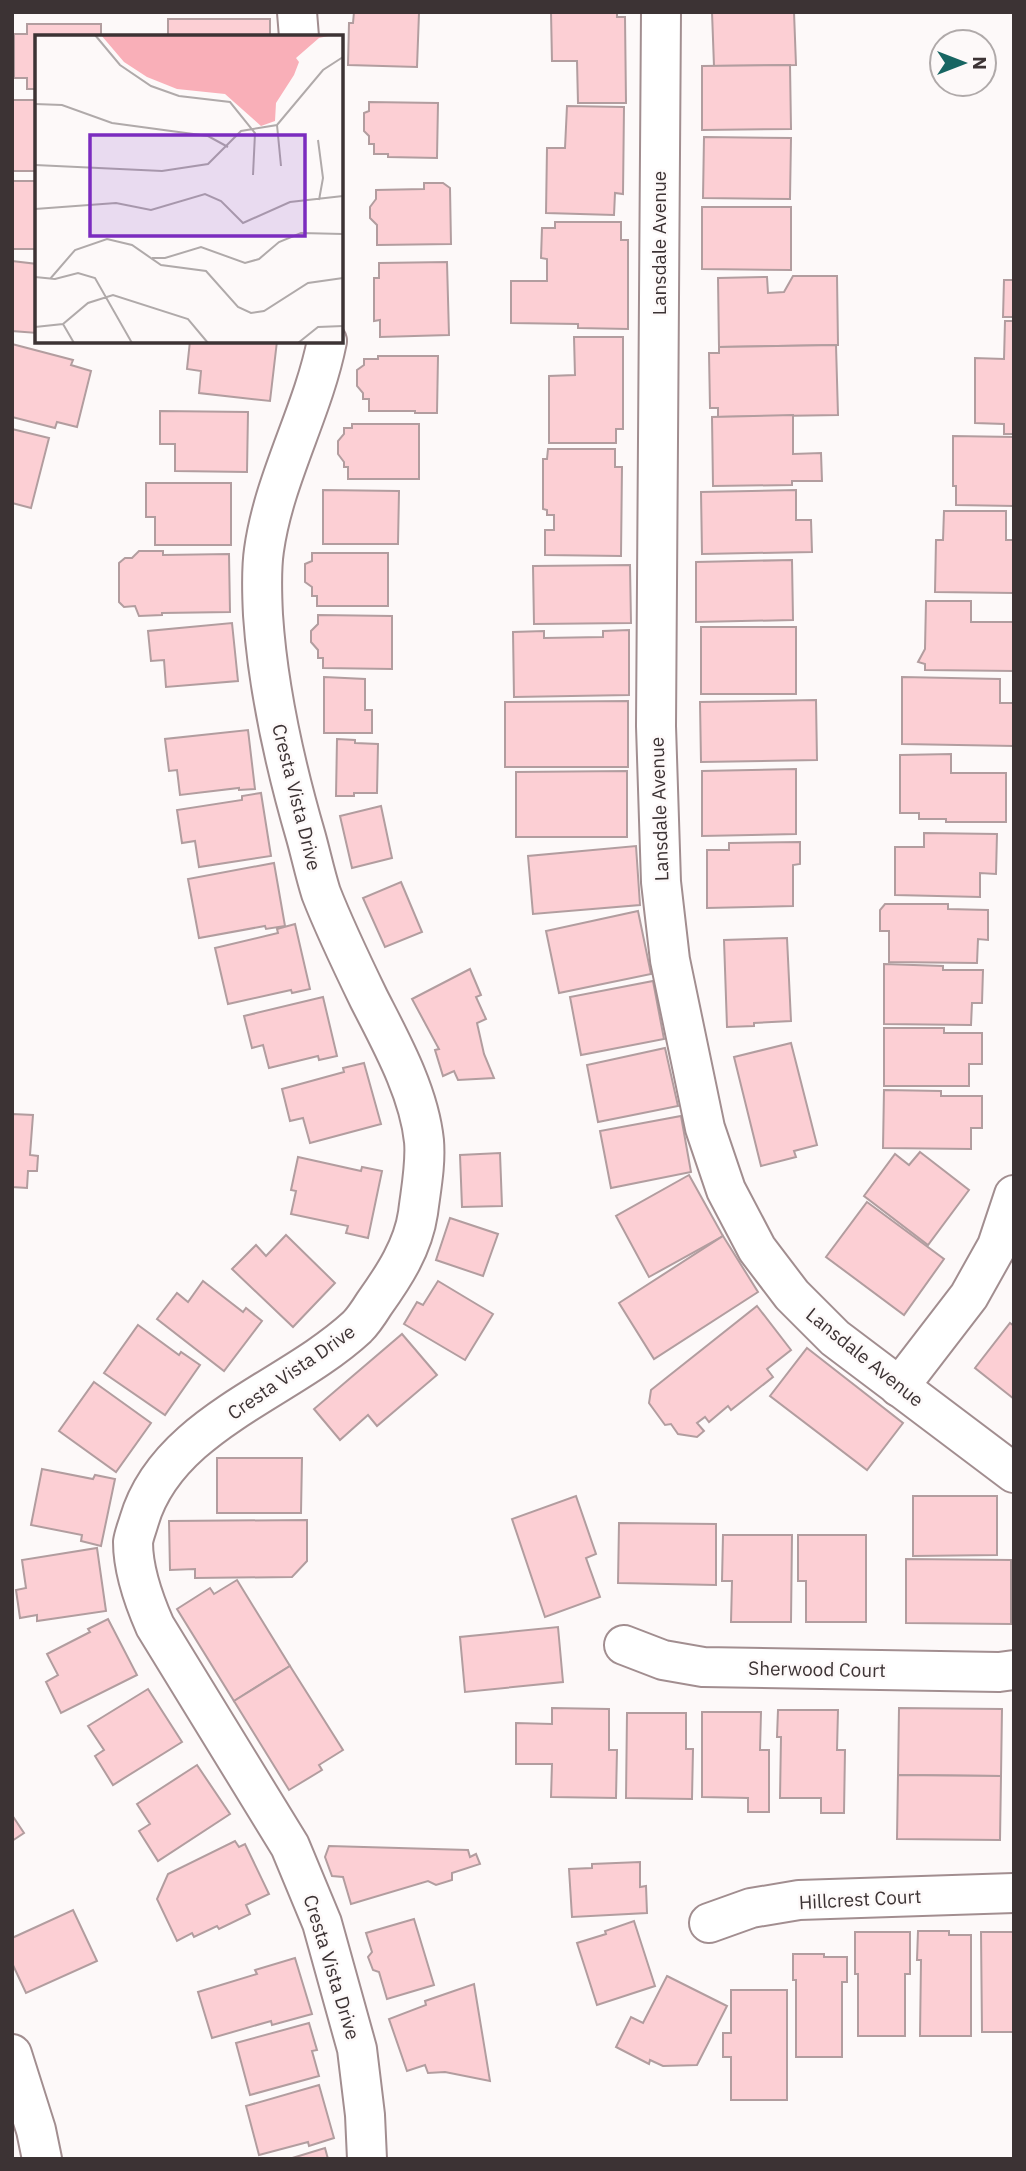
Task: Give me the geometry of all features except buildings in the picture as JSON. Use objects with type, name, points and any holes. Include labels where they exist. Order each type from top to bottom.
[{"type":"street","points":[[297,12],[299,35]]},
{"type":"street","name":"Lansdale Avenue","points":[[661,12],[656,726],[661,882],[670,960],[705,1128],[726,1190],[757,1248],[792,1295],[835,1338],[1014,1473]]},
{"type":"street","name":"Cresta Vista Drive","points":[[327,343],[321,373],[276,495],[263,551],[263,613],[271,685],[319,887],[333,923],[397,1054],[418,1112],[424,1140],[424,1163],[416,1223],[391,1283],[361,1324],[300,1370],[199,1435],[174,1459],[155,1484],[143,1507],[133,1540],[144,1601],[155,1626],[290,1846],[322,1923],[357,2049],[367,2159]]},
{"type":"street","points":[[899,1387],[969,1296],[997,1246],[1014,1195]]},
{"type":"street","name":"Sherwood Court","points":[[624,1645],[663,1660],[703,1667],[999,1672],[1014,1670]]},
{"type":"street","name":"Hillcrest Court","points":[[709,1923],[751,1908],[799,1900],[1014,1893]]},
{"type":"street","points":[[12,2054],[36,2130],[42,2159]]}]
